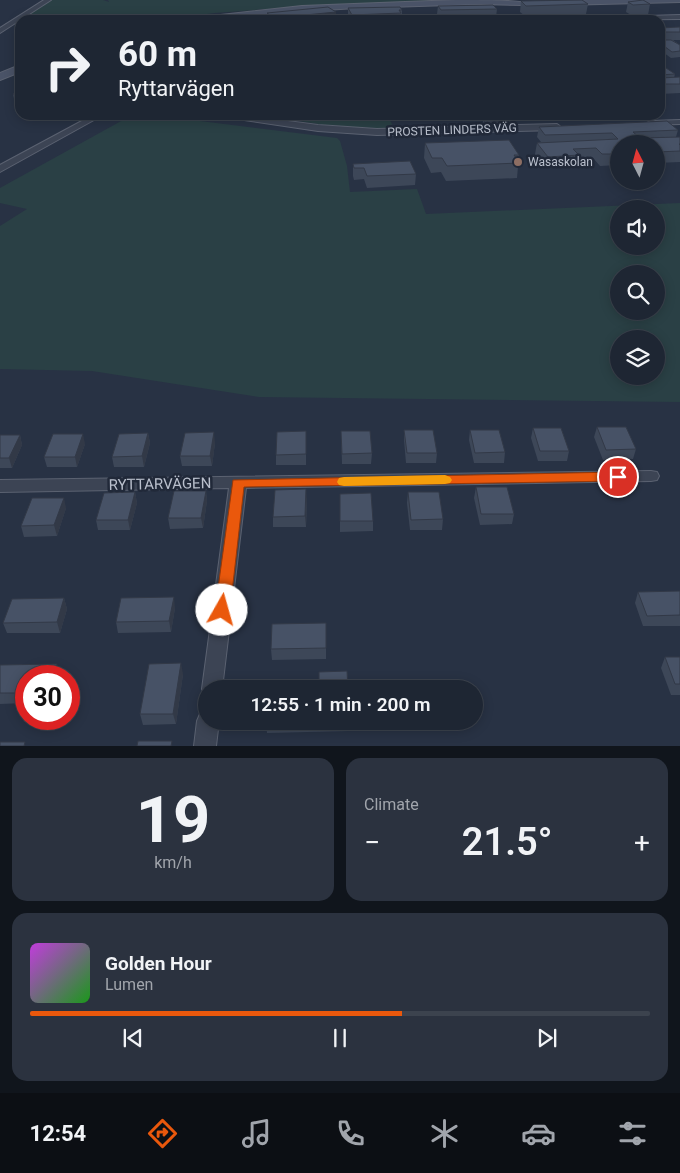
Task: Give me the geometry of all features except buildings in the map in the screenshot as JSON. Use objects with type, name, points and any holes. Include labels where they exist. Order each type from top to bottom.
[{"type":"main road","points":[[552,2],[590,0]]},
{"type":"main road","points":[[552,2],[680,0]]},
{"type":"main road","points":[[232,15],[332,6],[521,2]]},
{"type":"main road","points":[[0,77],[15,70]]},
{"type":"street","points":[[25,15],[48,0]]},
{"type":"street","points":[[665,17],[680,17]]},
{"type":"street","points":[[0,31],[15,21]]},
{"type":"street","points":[[0,169],[90,120]]},
{"type":"street","name":"PROSTEN LINDERS VÄG","points":[[260,120],[318,128],[378,132],[565,126]]},
{"type":"street","points":[[642,124],[680,122]]},
{"type":"street","name":"RYTTARVÄGEN","points":[[0,486],[651,476]]},
{"type":"street","points":[[213,680],[238,483]]},
{"type":"street","points":[[205,746],[207,730]]},
{"type":"green space","points":[[50,0],[103,0],[109,2],[108,0],[507,0],[322,5],[199,15],[29,15]]},
{"type":"green space","points":[[123,120],[192,120],[337,138],[340,141],[347,166],[350,192],[417,189],[426,214],[610,206],[610,255],[665,255],[665,204],[680,203],[680,402],[259,397],[92,371],[0,369],[0,226],[27,209],[0,203],[0,188]]},
{"type":"green space","points":[[293,120],[390,120],[394,129],[331,126]]},
{"type":"slow traffic","points":[[344,482],[445,480]]},
{"type":"place","name":"Wasaskolan","points":[[518,162]]},
{"type":"route","points":[[222,610],[238,483],[618,477]]}]
